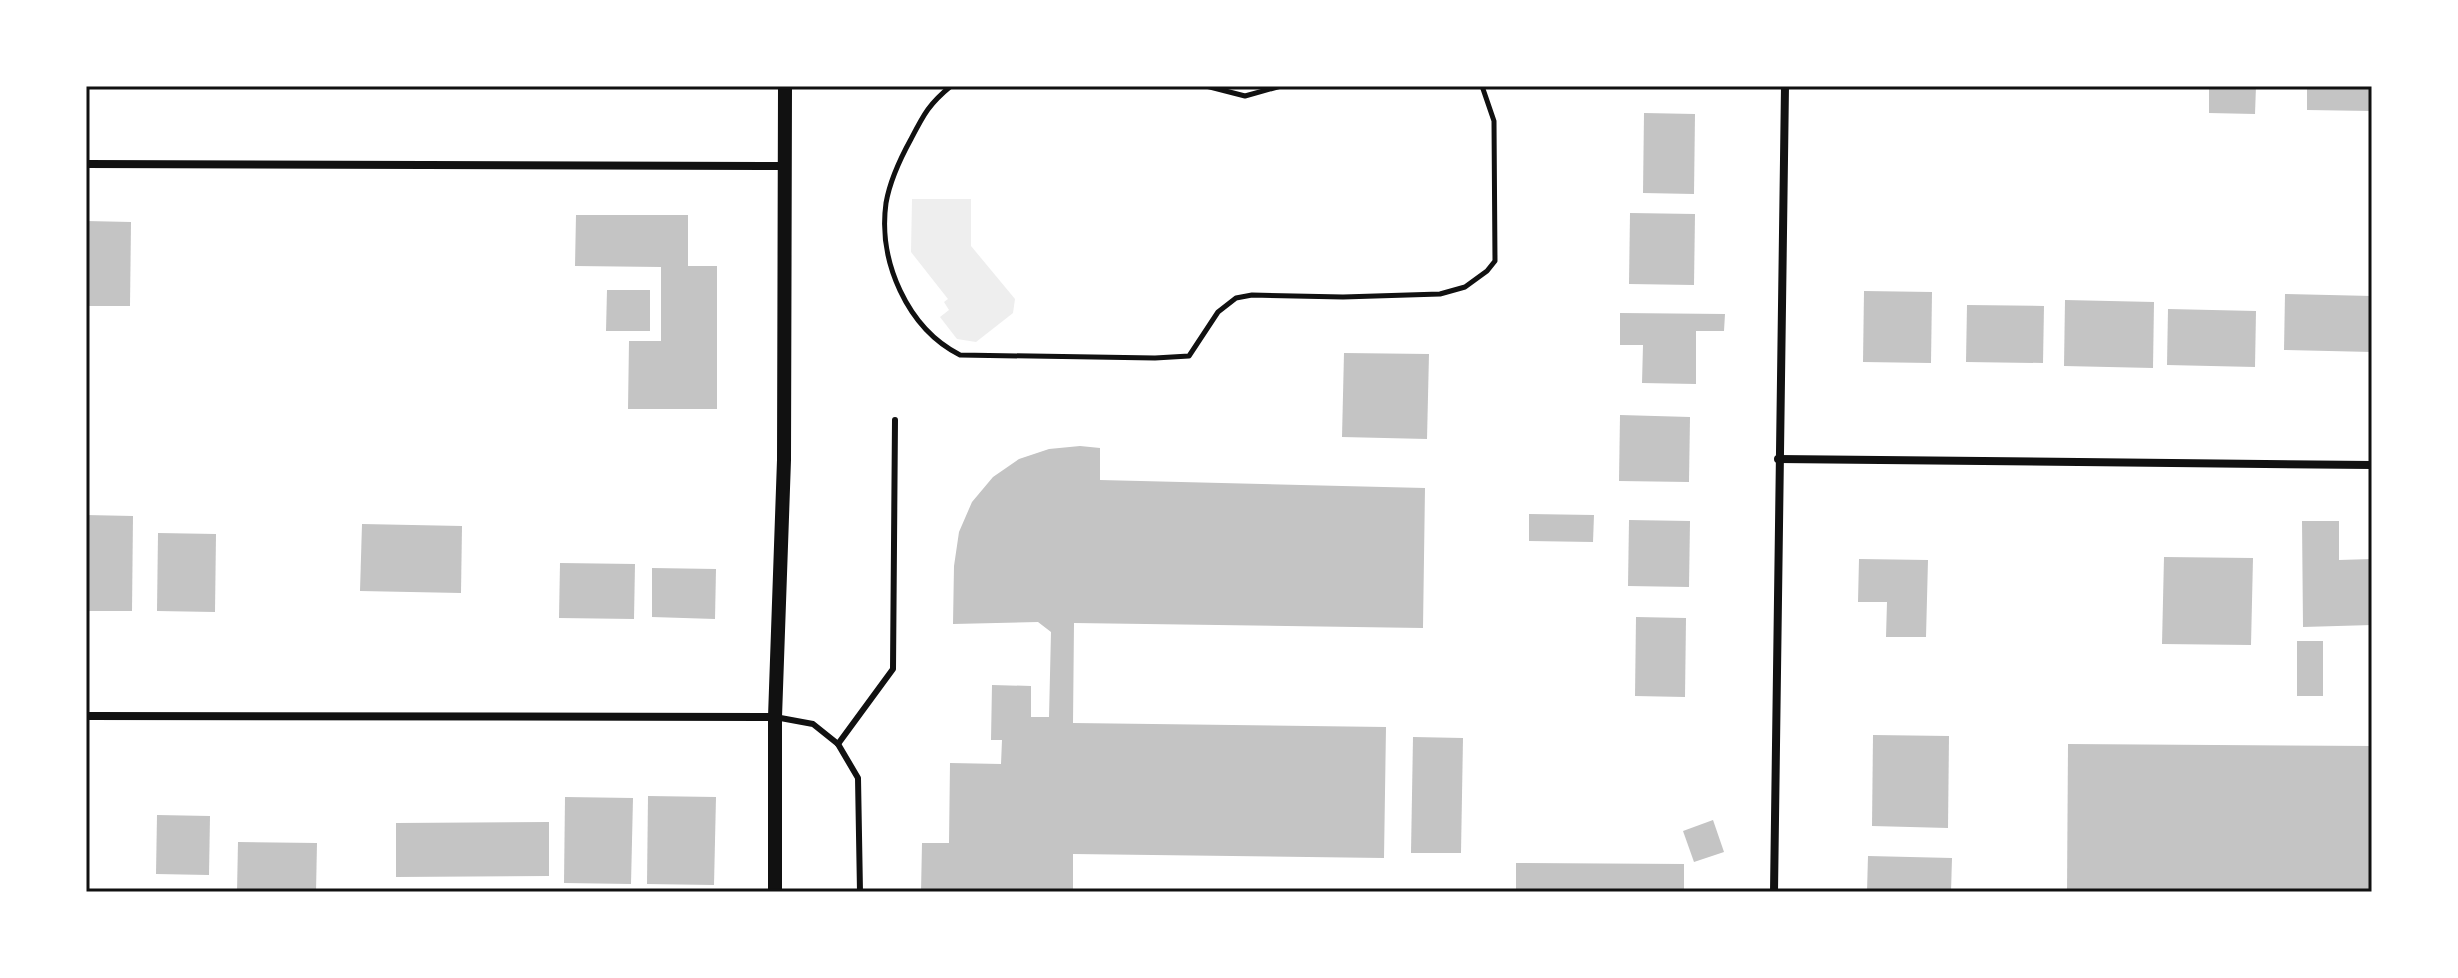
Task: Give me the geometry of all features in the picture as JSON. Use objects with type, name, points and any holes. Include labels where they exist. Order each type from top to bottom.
[{"type":"street","points":[[775,892],[775,717],[784,460],[785,86]]},
{"type":"street","points":[[1774,892],[1785,86]]},
{"type":"street","points":[[86,164],[785,166]]},
{"type":"street","points":[[1778,459],[2372,465]]},
{"type":"street","points":[[86,716],[775,717]]},
{"type":"lane","points":[[838,744],[893,669],[895,420]]},
{"type":"lane","points":[[775,717],[813,724],[838,744],[858,778],[860,892]]},
{"type":"path","points":[[951,86],[930,103],[900,159],[886,205],[887,242],[895,280],[916,320],[946,348],[960,355],[1155,358],[1189,356],[1218,312],[1236,298],[1252,295],[1343,297],[1440,294],[1465,287],[1487,271],[1495,261],[1494,121],[1482,86]]},
{"type":"path","points":[[1206,86],[1245,96],[1281,86]]},
{"type":"shaded area","points":[[912,199],[971,199],[971,246],[1015,299],[1013,313],[976,342],[957,339],[940,317],[949,310],[944,302],[948,299],[911,252]]},
{"type":"building","points":[[2209,86],[2256,86],[2255,114],[2209,113]]},
{"type":"building","points":[[2307,86],[2372,86],[2372,111],[2307,110]]},
{"type":"building","points":[[1644,113],[1695,114],[1694,194],[1643,193]]},
{"type":"building","points":[[1630,213],[1695,214],[1694,285],[1629,284]]},
{"type":"building","points":[[576,215],[688,215],[688,266],[717,266],[717,409],[628,409],[629,341],[661,341],[661,267],[575,266]]},
{"type":"building","points":[[86,221],[131,222],[130,306],[86,306]]},
{"type":"building","points":[[607,290],[650,290],[650,331],[606,331]]},
{"type":"building","points":[[1864,291],[1932,292],[1931,363],[1863,362]]},
{"type":"building","points":[[2285,294],[2372,296],[2372,352],[2284,350]]},
{"type":"building","points":[[2065,300],[2154,302],[2153,368],[2064,366]]},
{"type":"building","points":[[1967,305],[2044,306],[2043,363],[1966,362]]},
{"type":"building","points":[[2168,309],[2256,311],[2255,367],[2167,365]]},
{"type":"building","points":[[1620,313],[1725,314],[1724,331],[1696,331],[1696,384],[1642,383],[1643,345],[1620,345]]},
{"type":"building","points":[[1344,353],[1429,354],[1427,439],[1342,437]]},
{"type":"building","points":[[1620,415],[1690,417],[1689,482],[1619,481]]},
{"type":"building","points":[[1100,448],[1100,480],[1425,488],[1423,628],[1074,623],[1073,723],[1386,727],[1384,858],[1073,854],[1073,892],[921,892],[922,843],[949,843],[950,763],[1001,764],[1002,740],[991,740],[992,685],[1031,686],[1031,717],[1049,717],[1051,632],[1038,622],[953,624],[954,566],[959,532],[972,502],[993,477],[1019,459],[1049,449]]},
{"type":"building","points":[[1529,514],[1594,515],[1593,542],[1529,541]]},
{"type":"building","points":[[86,515],[133,516],[132,611],[86,611]]},
{"type":"building","points":[[1629,520],[1690,521],[1689,587],[1628,586]]},
{"type":"building","points":[[2302,521],[2339,521],[2339,560],[2372,559],[2372,625],[2303,627]]},
{"type":"building","points":[[362,524],[462,526],[461,593],[360,591]]},
{"type":"building","points":[[158,533],[216,534],[215,612],[157,611]]},
{"type":"building","points":[[2164,557],[2253,558],[2251,645],[2162,644]]},
{"type":"building","points":[[1859,559],[1928,560],[1926,637],[1886,637],[1887,602],[1858,602]]},
{"type":"building","points":[[560,563],[635,564],[634,619],[559,618]]},
{"type":"building","points":[[652,568],[716,569],[715,619],[652,617]]},
{"type":"building","points":[[1636,617],[1686,618],[1685,697],[1635,696]]},
{"type":"building","points":[[2297,641],[2323,641],[2323,696],[2297,696]]},
{"type":"building","points":[[1873,735],[1949,736],[1948,828],[1872,826]]},
{"type":"building","points":[[1413,737],[1463,738],[1461,853],[1411,853]]},
{"type":"building","points":[[2068,744],[2372,746],[2372,892],[2067,892]]},
{"type":"building","points":[[648,796],[716,797],[714,885],[647,884]]},
{"type":"building","points":[[565,797],[633,798],[631,884],[564,883]]},
{"type":"building","points":[[157,815],[210,816],[209,875],[156,874]]},
{"type":"building","points":[[1713,820],[1724,852],[1694,862],[1683,831]]},
{"type":"building","points":[[549,822],[549,876],[396,877],[396,823]]},
{"type":"building","points":[[238,842],[317,843],[316,892],[237,892]]},
{"type":"building","points":[[1868,856],[1952,858],[1951,892],[1867,892]]},
{"type":"building","points":[[1516,863],[1684,864],[1684,892],[1516,892]]}]
